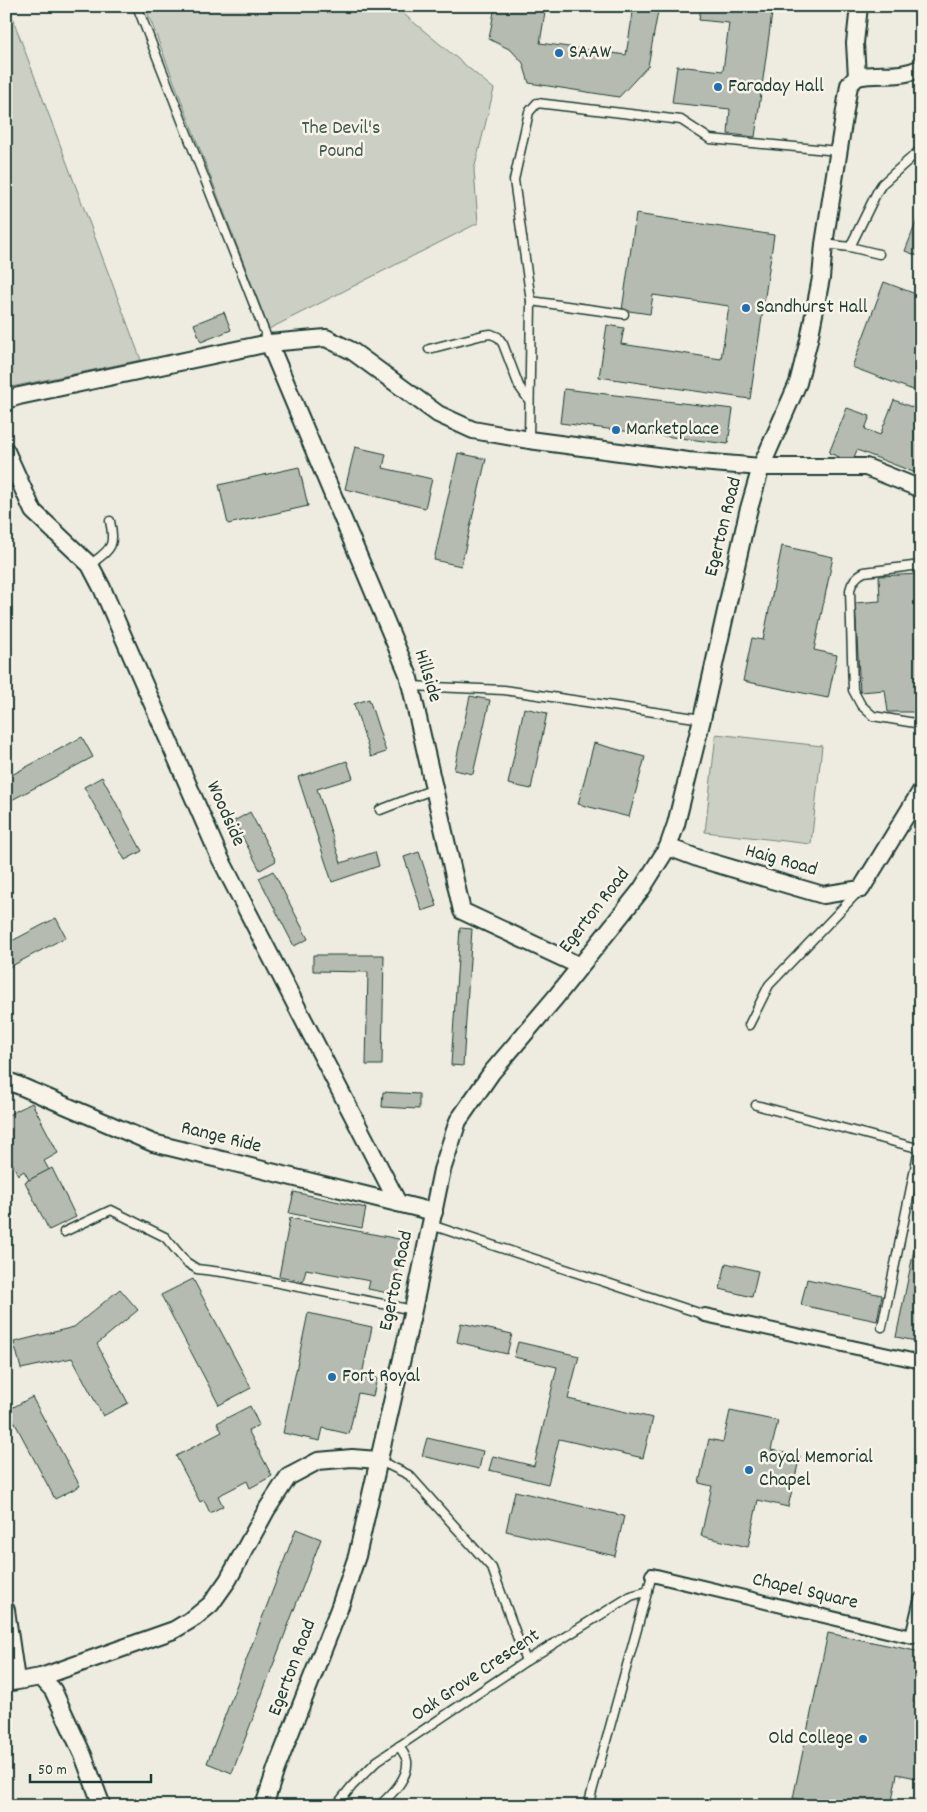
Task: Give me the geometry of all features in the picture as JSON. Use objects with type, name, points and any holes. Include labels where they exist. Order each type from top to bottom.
[{"type":"street","name":"Egerton Road","points":[[264,1806],[276,1769],[358,1556],[442,1170],[458,1122],[492,1072],[641,890],[668,848],[676,824],[702,719],[748,512],[761,467],[798,383],[811,331],[821,278],[824,244],[849,85],[857,77],[855,43],[859,6]]},
{"type":"street","points":[[857,77],[868,74],[910,73],[921,68]]},
{"type":"street","points":[[6,400],[269,343],[326,338],[352,351],[438,414],[473,430],[529,440],[688,461],[761,467],[866,468],[921,489]]},
{"type":"street","name":"Hillside","points":[[269,343],[408,674],[462,911],[580,966]]},
{"type":"street","name":"Woodside","points":[[6,451],[33,511],[90,565],[102,588],[220,858],[398,1203]]},
{"type":"street","points":[[861,889],[921,791]]},
{"type":"street","name":"Haig Road","points":[[668,848],[823,895],[861,889]]},
{"type":"street","name":"Range Ride","points":[[6,1080],[153,1143],[398,1203],[433,1218]]},
{"type":"street","points":[[705,1315],[921,1362]]},
{"type":"street","points":[[6,1610],[11,1682],[41,1677],[174,1630],[194,1618],[211,1604],[288,1477],[318,1461],[352,1458],[378,1460]]},
{"type":"street","name":"Chapel Square","points":[[652,1575],[912,1637],[921,1599]]},
{"type":"street","points":[[41,1677],[54,1690],[83,1755],[102,1806]]},
{"type":"lane","points":[[138,6],[269,343]]},
{"type":"lane","points":[[529,440],[528,399],[531,301],[514,180],[529,112],[537,103],[681,120],[710,139],[838,151]]},
{"type":"lane","points":[[850,248],[876,192],[882,184],[921,149]]},
{"type":"lane","points":[[824,244],[879,254]]},
{"type":"lane","points":[[531,301],[624,314]]},
{"type":"lane","points":[[429,349],[483,335],[490,334],[498,337],[503,344],[519,386],[528,399]]},
{"type":"lane","points":[[90,565],[106,553],[112,545],[114,536],[110,521]]},
{"type":"lane","points":[[921,565],[864,572],[858,575],[850,590],[853,690],[861,705],[873,716],[921,724]]},
{"type":"lane","points":[[410,686],[504,690],[702,719]]},
{"type":"lane","points":[[380,810],[434,789]]},
{"type":"lane","points":[[749,1025],[769,985],[861,889]]},
{"type":"lane","points":[[756,1105],[920,1149],[882,1327]]},
{"type":"lane","points":[[64,1232],[110,1210],[165,1237],[186,1262],[197,1269],[229,1273],[413,1310]]},
{"type":"lane","points":[[433,1218],[705,1315]]},
{"type":"lane","points":[[378,1460],[409,1475],[492,1568],[526,1661]]},
{"type":"lane","points":[[588,1806],[652,1575]]},
{"type":"lane","name":"Oak Grove Crescent","points":[[336,1806],[352,1786],[378,1761],[399,1746],[526,1661],[631,1596],[648,1591]]},
{"type":"lane","points":[[379,1806],[393,1792],[407,1772],[407,1759],[399,1746]]},
{"type":"green space","points":[[6,6],[8,6],[141,360],[6,388]]},
{"type":"green space","name":"The Devil's Pound","points":[[145,6],[394,6],[494,89],[474,170],[478,223],[269,329]]},
{"type":"green space","points":[[716,734],[822,746],[811,844],[705,832]]},
{"type":"building","name":"SAAW","points":[[495,6],[546,6],[540,43],[626,55],[634,6],[659,6],[648,66],[619,97],[529,83],[523,63],[511,50],[489,39]]},
{"type":"building","name":"Faraday Hall","points":[[701,6],[773,6],[755,137],[728,134],[730,109],[672,103],[677,66],[723,71],[729,23],[699,20]]},
{"type":"building","points":[[921,210],[921,257],[905,251]]},
{"type":"building","name":"Sandhurst Hall","points":[[636,214],[774,235],[750,399],[599,377],[607,325],[624,328],[621,344],[721,359],[729,306],[653,295],[650,314],[622,310]]},
{"type":"building","points":[[884,282],[921,296],[921,393],[852,367]]},
{"type":"building","points":[[224,312],[231,330],[201,342],[194,324]]},
{"type":"building","points":[[564,389],[733,409],[728,444],[560,423]]},
{"type":"building","points":[[894,400],[919,410],[921,404],[921,475],[857,450],[852,462],[829,453],[847,408],[870,416],[865,429],[880,435]]},
{"type":"building","points":[[355,447],[386,454],[383,468],[432,479],[425,508],[345,489]]},
{"type":"building","points":[[458,453],[486,459],[461,566],[434,560]]},
{"type":"building","points":[[299,467],[308,506],[228,524],[219,485]]},
{"type":"building","points":[[782,546],[833,557],[814,650],[837,655],[828,698],[743,681],[752,638],[763,640]]},
{"type":"building","points":[[921,574],[921,712],[888,712],[885,690],[860,692],[855,603],[880,601],[879,576]]},
{"type":"building","points":[[470,696],[490,700],[473,774],[454,770]]},
{"type":"building","points":[[369,699],[386,752],[371,757],[354,704]]},
{"type":"building","points":[[524,708],[547,713],[531,789],[508,784]]},
{"type":"building","points":[[82,737],[93,757],[6,803],[6,778]]},
{"type":"building","points":[[594,743],[645,757],[629,817],[578,804]]},
{"type":"building","points":[[347,761],[353,778],[317,789],[341,863],[375,852],[379,866],[332,882],[298,777]]},
{"type":"building","points":[[102,777],[142,851],[125,860],[84,787]]},
{"type":"building","points":[[250,812],[276,861],[260,870],[234,821]]},
{"type":"building","points":[[419,852],[437,906],[422,911],[404,857]]},
{"type":"building","points":[[273,871],[308,939],[294,946],[259,878]]},
{"type":"building","points":[[56,918],[66,937],[6,969],[6,944]]},
{"type":"building","points":[[460,928],[472,929],[463,1066],[451,1065]]},
{"type":"building","points":[[313,955],[384,955],[382,1065],[366,1065],[368,972],[313,971]]},
{"type":"building","points":[[383,1092],[419,1094],[419,1109],[382,1107]]},
{"type":"building","points":[[32,1103],[58,1153],[44,1161],[49,1170],[29,1180],[24,1171],[18,1175],[6,1151],[6,1116]]},
{"type":"building","points":[[52,1168],[76,1217],[49,1230],[25,1182]]},
{"type":"building","points":[[294,1192],[366,1208],[362,1228],[289,1213]]},
{"type":"building","points":[[921,1216],[921,1342],[896,1337]]},
{"type":"building","points":[[290,1218],[404,1240],[393,1294],[368,1289],[370,1281],[306,1269],[303,1281],[279,1276]]},
{"type":"building","points":[[726,1263],[758,1271],[752,1297],[720,1289]]},
{"type":"building","points":[[193,1279],[251,1388],[219,1405],[161,1295]]},
{"type":"building","points":[[807,1279],[882,1295],[877,1321],[801,1305]]},
{"type":"building","points":[[120,1289],[138,1310],[97,1344],[128,1403],[103,1416],[72,1358],[21,1369],[14,1342],[74,1327]]},
{"type":"building","name":"Fort Royal","points":[[308,1313],[372,1327],[362,1375],[377,1378],[373,1396],[358,1393],[349,1434],[323,1428],[320,1441],[283,1433]]},
{"type":"building","points":[[461,1323],[512,1334],[507,1354],[457,1342]]},
{"type":"building","points":[[518,1342],[579,1356],[568,1399],[653,1418],[643,1458],[559,1439],[548,1484],[489,1470],[493,1456],[534,1466],[557,1367],[514,1357]]},
{"type":"building","points":[[32,1397],[80,1486],[55,1499],[8,1410]]},
{"type":"building","points":[[250,1406],[259,1425],[248,1430],[272,1476],[250,1488],[247,1481],[218,1496],[223,1506],[210,1513],[204,1500],[200,1502],[176,1456],[222,1432],[217,1423]]},
{"type":"building","name":"Royal Memorial Chapel","points":[[730,1411],[778,1421],[771,1450],[800,1456],[788,1507],[758,1500],[748,1547],[701,1536],[712,1486],[699,1483],[709,1439],[723,1442]]},
{"type":"building","points":[[427,1438],[483,1451],[479,1469],[422,1456]]},
{"type":"building","points":[[515,1491],[624,1516],[615,1556],[506,1531]]},
{"type":"building","points":[[296,1529],[321,1539],[232,1773],[207,1763]]},
{"type":"building","name":"Old College","points":[[828,1633],[921,1652],[921,1663],[913,1702],[921,1703],[921,1779],[897,1774],[891,1806],[831,1806],[793,1798]]},
{"type":"place","name":"SAAW","points":[[559,53]]},
{"type":"place","name":"Faraday Hall","points":[[718,87]]},
{"type":"place","name":"Sandhurst Hall","points":[[746,308]]},
{"type":"place","name":"Marketplace","points":[[616,430]]},
{"type":"place","name":"Fort Royal","points":[[332,1377]]},
{"type":"place","name":"Royal Memorial Chapel","points":[[749,1470]]},
{"type":"place","name":"Old College","points":[[863,1739]]}]
